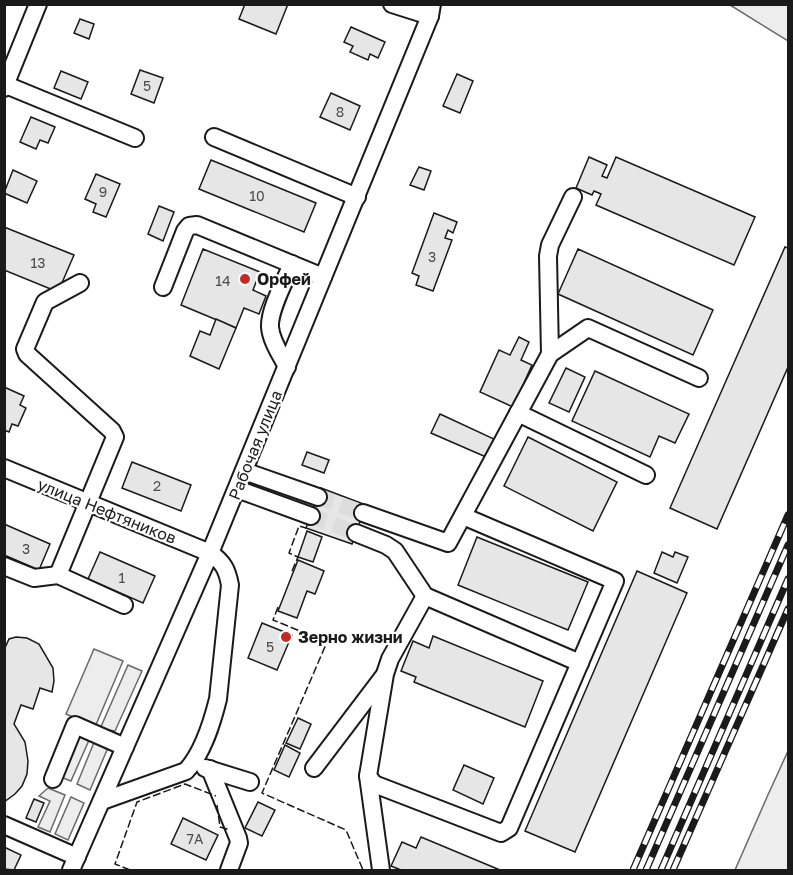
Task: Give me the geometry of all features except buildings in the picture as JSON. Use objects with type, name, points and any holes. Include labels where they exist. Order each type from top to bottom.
[{"type":"street","points":[[38,4],[5,87],[135,138]]},
{"type":"street","points":[[392,4],[431,10]]},
{"type":"street","name":"Рабочая улица","points":[[74,864],[237,489],[431,10]]},
{"type":"street","points":[[214,137],[357,197]]},
{"type":"street","points":[[550,354],[548,256],[550,244],[573,197]]},
{"type":"street","points":[[163,287],[189,225],[197,225],[324,277]]},
{"type":"street","points":[[286,367],[270,326],[292,264]]},
{"type":"street","points":[[58,576],[115,437],[112,431],[27,354],[25,349],[45,302],[80,283]]},
{"type":"street","points":[[363,513],[448,543],[550,354],[588,328],[699,378]]},
{"type":"street","points":[[518,413],[646,475]]},
{"type":"street","name":"улица Нефтяников","points":[[4,468],[210,553]]},
{"type":"street","points":[[244,471],[318,497]]},
{"type":"street","points":[[237,489],[310,516]]},
{"type":"street","points":[[368,776],[374,784],[501,834],[509,828],[615,581],[463,516]]},
{"type":"street","points":[[356,533],[386,545],[394,551],[424,596],[580,663]]},
{"type":"street","points":[[102,801],[186,771],[192,764],[218,699],[230,585],[227,570],[220,560],[210,553]]},
{"type":"street","points":[[4,566],[34,578],[58,576],[124,605]]},
{"type":"street","points":[[381,870],[368,776],[385,674],[390,659],[424,596]]},
{"type":"street","points":[[314,768],[385,674]]},
{"type":"street","points":[[53,779],[75,725],[125,747]]},
{"type":"street","points":[[192,764],[250,782]]},
{"type":"street","points":[[210,769],[239,843],[229,870]]},
{"type":"street","points":[[4,825],[74,864]]},
{"type":"shaded area","points":[[730,5],[788,5],[788,41]]},
{"type":"shaded area","points":[[94,649],[123,661],[95,727],[66,714]]},
{"type":"shaded area","points":[[128,665],[142,671],[115,731],[100,729]]},
{"type":"shaded area","points":[[76,733],[90,738],[71,781],[58,776]]},
{"type":"shaded area","points":[[95,740],[107,750],[90,790],[77,784]]},
{"type":"shaded area","points":[[788,751],[788,870],[735,870],[767,797]]},
{"type":"shaded area","points":[[48,788],[65,795],[50,832],[38,827],[50,801],[39,796]]},
{"type":"shaded area","points":[[71,797],[84,803],[68,840],[55,834]]},
{"type":"tunnel","points":[[318,497],[363,513]]},
{"type":"tunnel","points":[[311,516],[356,533]]},
{"type":"railway","points":[[633,870],[788,515]]},
{"type":"railway","points":[[646,870],[788,545]]},
{"type":"railway","points":[[661,870],[788,579]]},
{"type":"railway","points":[[673,870],[788,609]]},
{"type":"fence","points":[[292,571],[298,557],[289,553],[299,526],[306,528]]},
{"type":"fence","points":[[278,607],[273,620],[327,642],[262,793],[346,830],[363,870]]},
{"type":"fence","points":[[130,870],[115,864],[137,802],[185,784],[216,796]]},
{"type":"fence","points":[[217,805],[220,827],[230,830]]},
{"type":"place","name":"Орфей","points":[[245,279]]},
{"type":"place","name":"Зерно жизни","points":[[286,637]]}]
